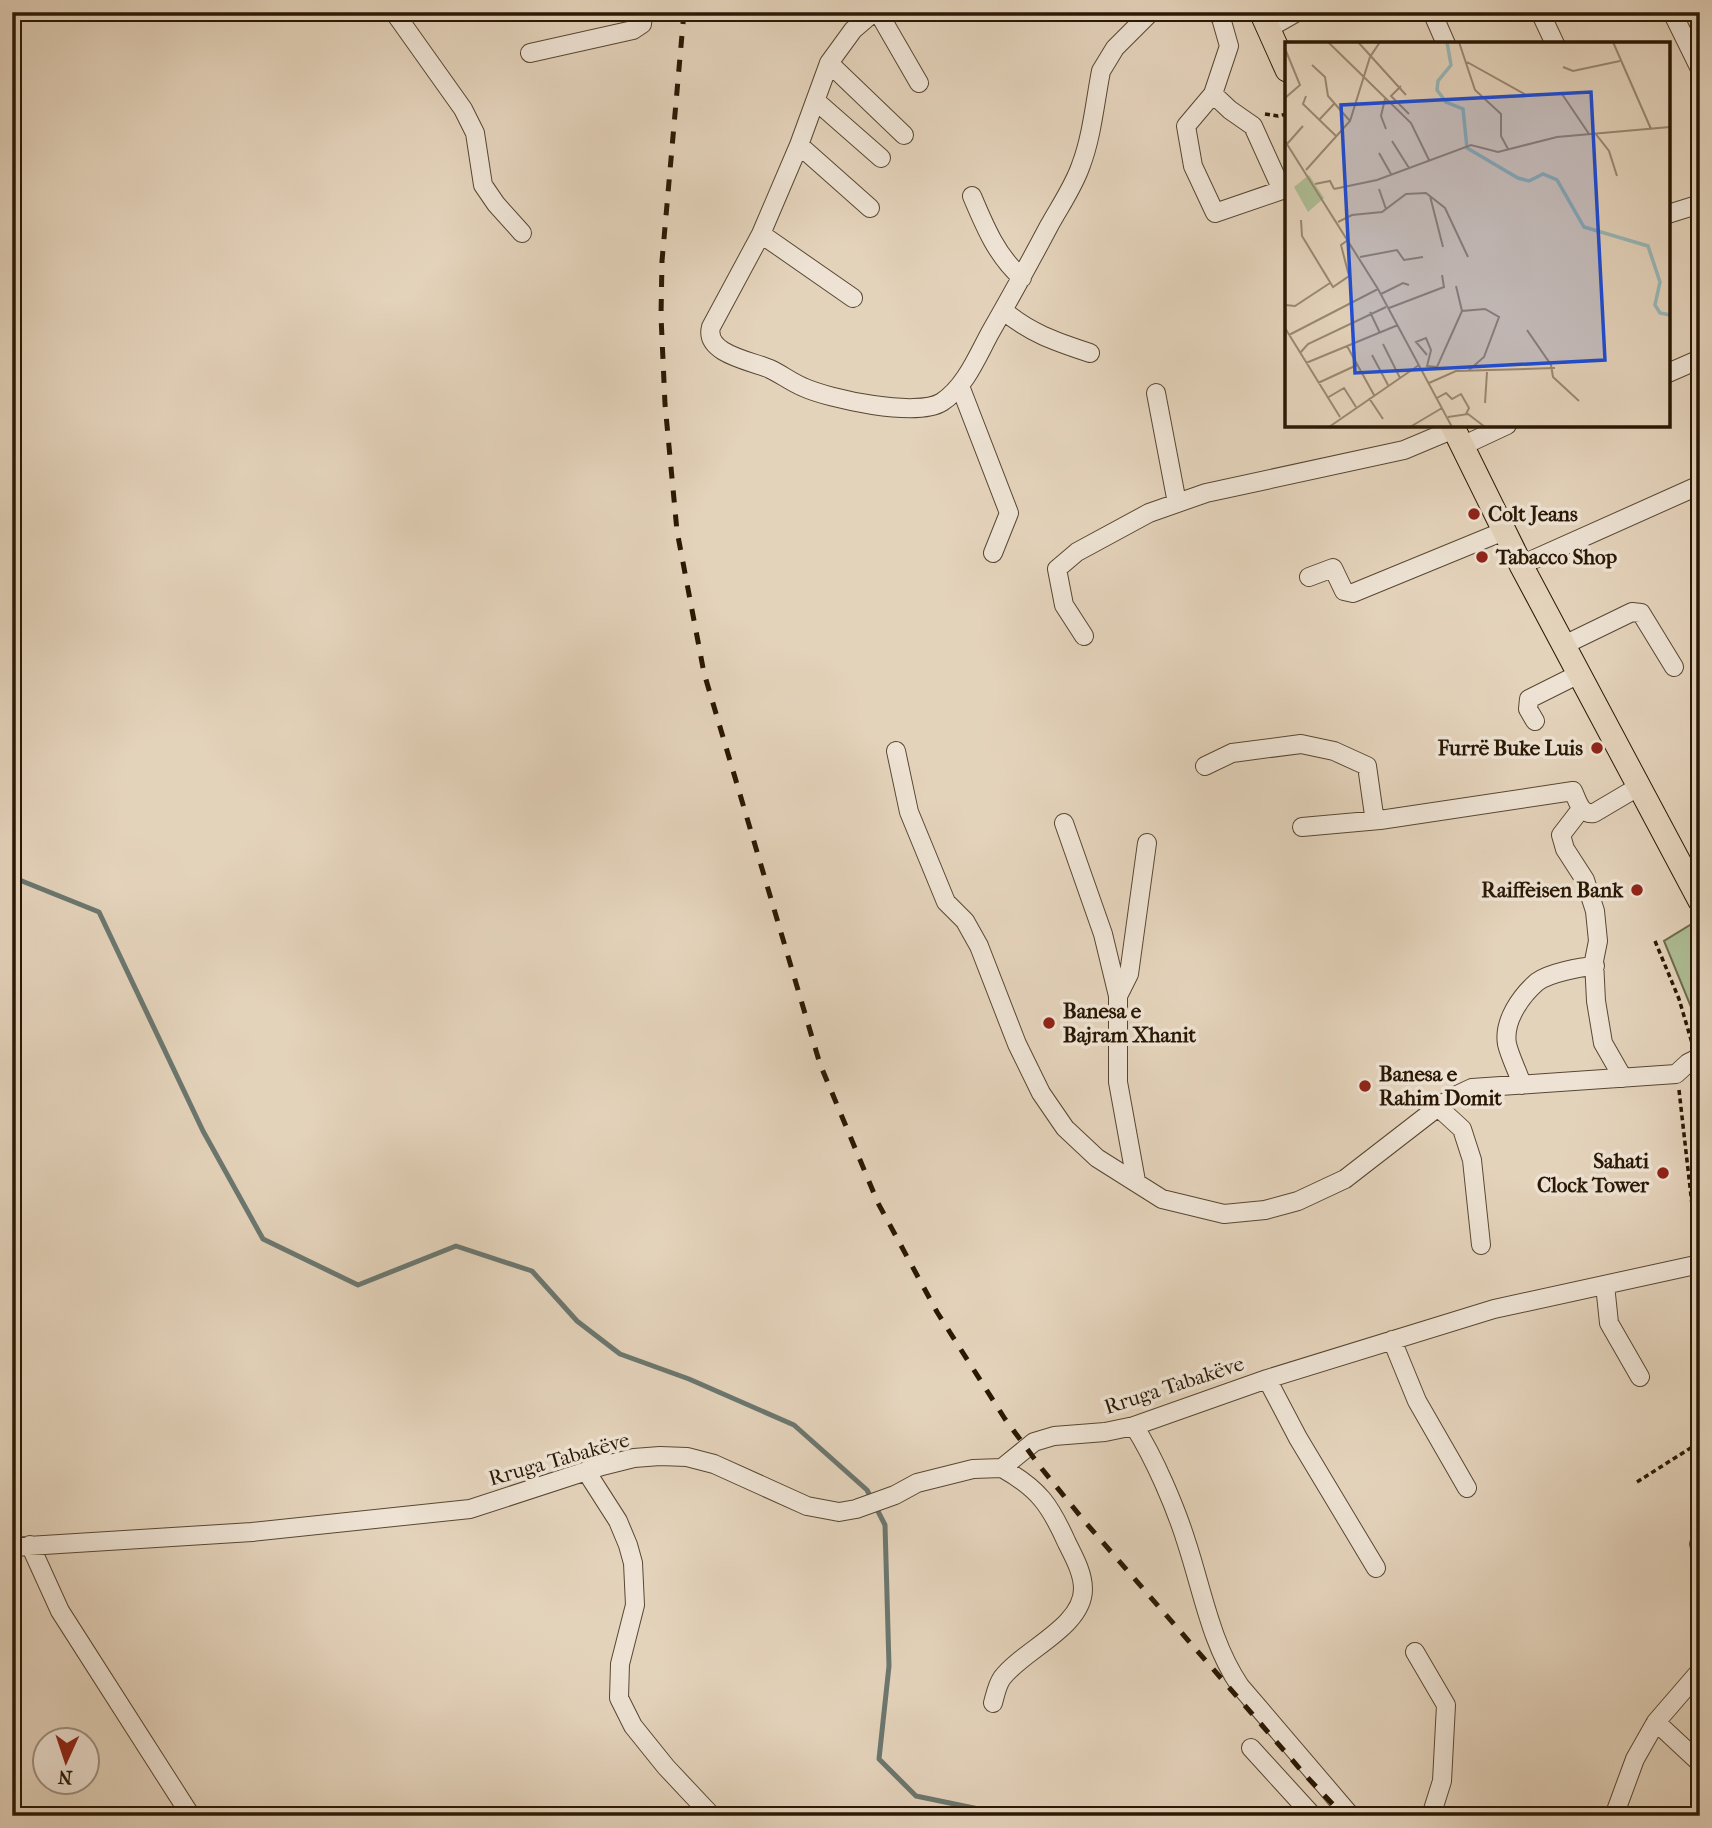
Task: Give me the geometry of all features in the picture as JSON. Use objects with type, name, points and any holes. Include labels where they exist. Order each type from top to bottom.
[{"type":"main road","points":[[1265,20],[1285,65]]},
{"type":"main road","points":[[1456,433],[1521,565],[1700,901]]},
{"type":"street","points":[[394,12],[463,109],[475,133],[483,186],[496,205],[522,233]]},
{"type":"street","points":[[530,52],[634,30],[642,24],[643,12]]},
{"type":"street","points":[[919,83],[874,13],[853,30],[829,63],[799,145],[761,234],[711,327],[710,337],[716,346],[804,387],[835,398],[912,408],[935,406],[960,386],[1022,278],[1081,165],[1101,71],[1107,59],[1151,12]]},
{"type":"street","points":[[1213,94],[1230,110],[1253,125],[1282,190],[1215,213],[1193,166],[1186,126],[1213,94],[1229,46],[1216,12]]},
{"type":"street","points":[[1265,20],[1297,12]]},
{"type":"street","points":[[1432,12],[1445,42]]},
{"type":"street","points":[[1540,12],[1554,42]]},
{"type":"street","points":[[1672,12],[1696,50],[1700,69]]},
{"type":"street","points":[[829,63],[904,135]]},
{"type":"street","points":[[816,101],[881,158]]},
{"type":"street","points":[[799,145],[870,208]]},
{"type":"street","points":[[972,196],[989,237],[1009,267],[1022,278]]},
{"type":"street","points":[[1670,213],[1700,204]]},
{"type":"street","points":[[761,234],[853,298]]},
{"type":"street","points":[[1003,310],[1017,323],[1045,338],[1090,353]]},
{"type":"street","points":[[1670,372],[1700,359]]},
{"type":"street","points":[[960,386],[1009,513],[993,553]]},
{"type":"street","points":[[1156,393],[1177,503]]},
{"type":"street","points":[[1084,636],[1063,605],[1057,569],[1077,552],[1149,513],[1206,493],[1404,450],[1456,433],[1494,427]]},
{"type":"street","points":[[1521,565],[1700,485]]},
{"type":"street","points":[[1309,577],[1333,568],[1344,591],[1353,593],[1504,531]]},
{"type":"street","points":[[1564,645],[1632,612],[1641,613],[1674,667]]},
{"type":"street","points":[[1535,721],[1528,709],[1529,699],[1579,674]]},
{"type":"street","points":[[1205,766],[1232,753],[1301,744],[1334,751],[1367,766],[1374,816],[1380,820]]},
{"type":"street","points":[[896,751],[909,812],[946,902],[965,921],[979,946],[1017,1044],[1041,1093],[1065,1128],[1097,1158],[1162,1199],[1224,1214],[1265,1210],[1298,1201],[1345,1179],[1438,1107],[1472,1088],[1675,1074],[1698,1058]]},
{"type":"street","points":[[1302,827],[1380,820],[1573,791],[1581,808],[1588,814],[1638,787]]},
{"type":"street","points":[[1581,808],[1561,835],[1565,849],[1584,880],[1595,911],[1598,941],[1595,967],[1596,1001],[1603,1043],[1623,1078]]},
{"type":"street","points":[[1064,823],[1102,934],[1118,996],[1118,1082],[1136,1181]]},
{"type":"street","points":[[1118,996],[1129,974],[1147,843]]},
{"type":"street","points":[[1522,1085],[1507,1042],[1508,1024],[1516,1006],[1539,981],[1579,967],[1595,967]]},
{"type":"street","points":[[1438,1107],[1462,1129],[1472,1160],[1481,1245]]},
{"type":"street","name":"Rruga Tabakëve","points":[[21,1546],[252,1532],[470,1509],[634,1458],[687,1457],[714,1464],[807,1506],[839,1512],[863,1507],[917,1483],[973,1469],[1002,1468],[1034,1442],[1054,1436],[1105,1432],[1133,1426],[1267,1379],[1494,1309],[1700,1264]]},
{"type":"street","points":[[1605,1285],[1609,1323],[1640,1377]]},
{"type":"street","points":[[1392,1340],[1417,1401],[1467,1488]]},
{"type":"street","points":[[1267,1379],[1298,1438],[1376,1568]]},
{"type":"street","points":[[1133,1426],[1147,1446],[1187,1543],[1204,1605],[1229,1670],[1352,1816]]},
{"type":"street","points":[[993,1703],[1001,1679],[1027,1654],[1055,1635],[1074,1613],[1082,1600],[1083,1586],[1078,1568],[1052,1511],[1028,1482],[1002,1468]]},
{"type":"street","points":[[586,1471],[618,1521],[633,1563],[635,1605],[620,1664],[619,1698],[633,1726],[666,1767],[712,1816]]},
{"type":"street","points":[[21,1546],[191,1816]]},
{"type":"street","points":[[1415,1652],[1446,1706],[1442,1781],[1431,1816]]},
{"type":"street","points":[[1614,1816],[1635,1759],[1656,1722],[1700,1671]]},
{"type":"street","points":[[1656,1722],[1700,1763]]},
{"type":"street","points":[[1251,1748],[1313,1816]]},
{"type":"path","points":[[1278,116],[1285,114]]},
{"type":"path","points":[[1655,941],[1687,1020],[1698,1058]]},
{"type":"path","points":[[1675,1074],[1681,1096],[1700,1264]]},
{"type":"path","points":[[1637,1482],[1700,1442]]},
{"type":"green space","points":[[1695,922],[1700,932],[1700,1029],[1664,941]]},
{"type":"waterway","points":[[12,877],[99,912],[203,1131],[263,1239],[358,1285],[456,1246],[532,1271],[577,1321],[620,1354],[689,1379],[794,1425],[867,1490],[885,1525],[889,1666],[879,1759],[916,1796],[993,1812],[998,1816]]},
{"type":"railway","points":[[684,12],[662,261],[661,316],[665,404],[677,531],[704,673],[820,1064],[878,1203],[937,1312],[1005,1419],[1086,1523],[1344,1816]]},
{"type":"place","name":"Colt Jeans","points":[[1474,514]]},
{"type":"place","name":"Tabacco Shop","points":[[1482,557]]},
{"type":"place","name":"Furrë Buke Luis","points":[[1597,748]]},
{"type":"place","name":"Raiffeisen Bank","points":[[1637,890]]},
{"type":"place","name":"Banesa e Bajram Xhanit","points":[[1049,1023]]},
{"type":"place","name":"Banesa e Rahim Domit","points":[[1365,1086]]},
{"type":"place","name":"Sahati Clock Tower","points":[[1663,1173]]}]
